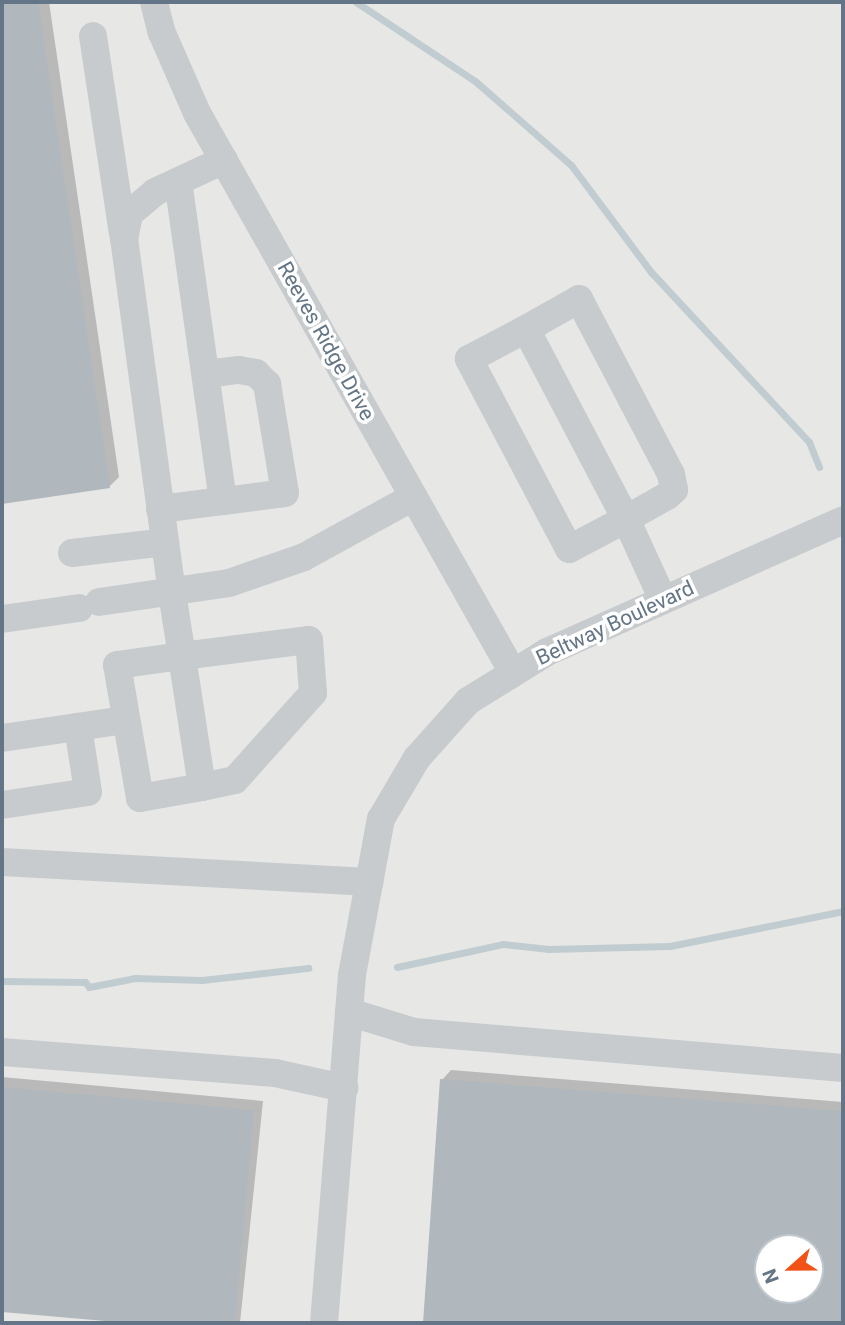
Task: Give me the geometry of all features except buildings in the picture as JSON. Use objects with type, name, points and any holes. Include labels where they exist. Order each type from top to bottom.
[{"type":"street","name":"Reeves Ridge Drive","points":[[154,2],[162,33],[197,113],[513,673]]},
{"type":"street","points":[[93,36],[202,787]]},
{"type":"street","points":[[124,240],[129,214],[155,192],[224,160]]},
{"type":"street","points":[[178,182],[223,501]]},
{"type":"street","points":[[579,299],[671,474],[674,490],[569,549],[469,359],[526,329],[579,299]]},
{"type":"street","points":[[526,329],[626,519],[663,600]]},
{"type":"street","points":[[160,509],[285,492],[267,384],[256,373],[239,370],[205,374]]},
{"type":"street","points":[[2,619],[229,583],[304,557],[414,497]]},
{"type":"street","name":"Beltway Boulevard","points":[[324,1323],[349,1012],[369,882],[382,819],[417,758],[468,701],[547,652],[843,520]]},
{"type":"street","points":[[72,553],[165,542]]},
{"type":"street","points":[[309,640],[313,693],[235,780],[140,798],[126,720],[117,665],[309,640]]},
{"type":"street","points":[[2,738],[126,720]]},
{"type":"street","points":[[2,805],[88,792],[78,727]]},
{"type":"street","points":[[2,862],[369,882]]},
{"type":"street","points":[[349,1012],[414,1032],[843,1068]]},
{"type":"street","points":[[2,1052],[275,1073],[344,1088]]},
{"type":"shaded area","points":[[2,2],[843,2],[843,1323],[2,1323]]},
{"type":"waterway","points":[[356,2],[475,81],[571,165],[651,272],[809,442],[819,467]]},
{"type":"waterway","points":[[397,967],[503,944],[549,949],[670,946],[843,911]]},
{"type":"waterway","points":[[2,981],[85,982],[89,987],[135,978],[202,980],[308,968]]}]
